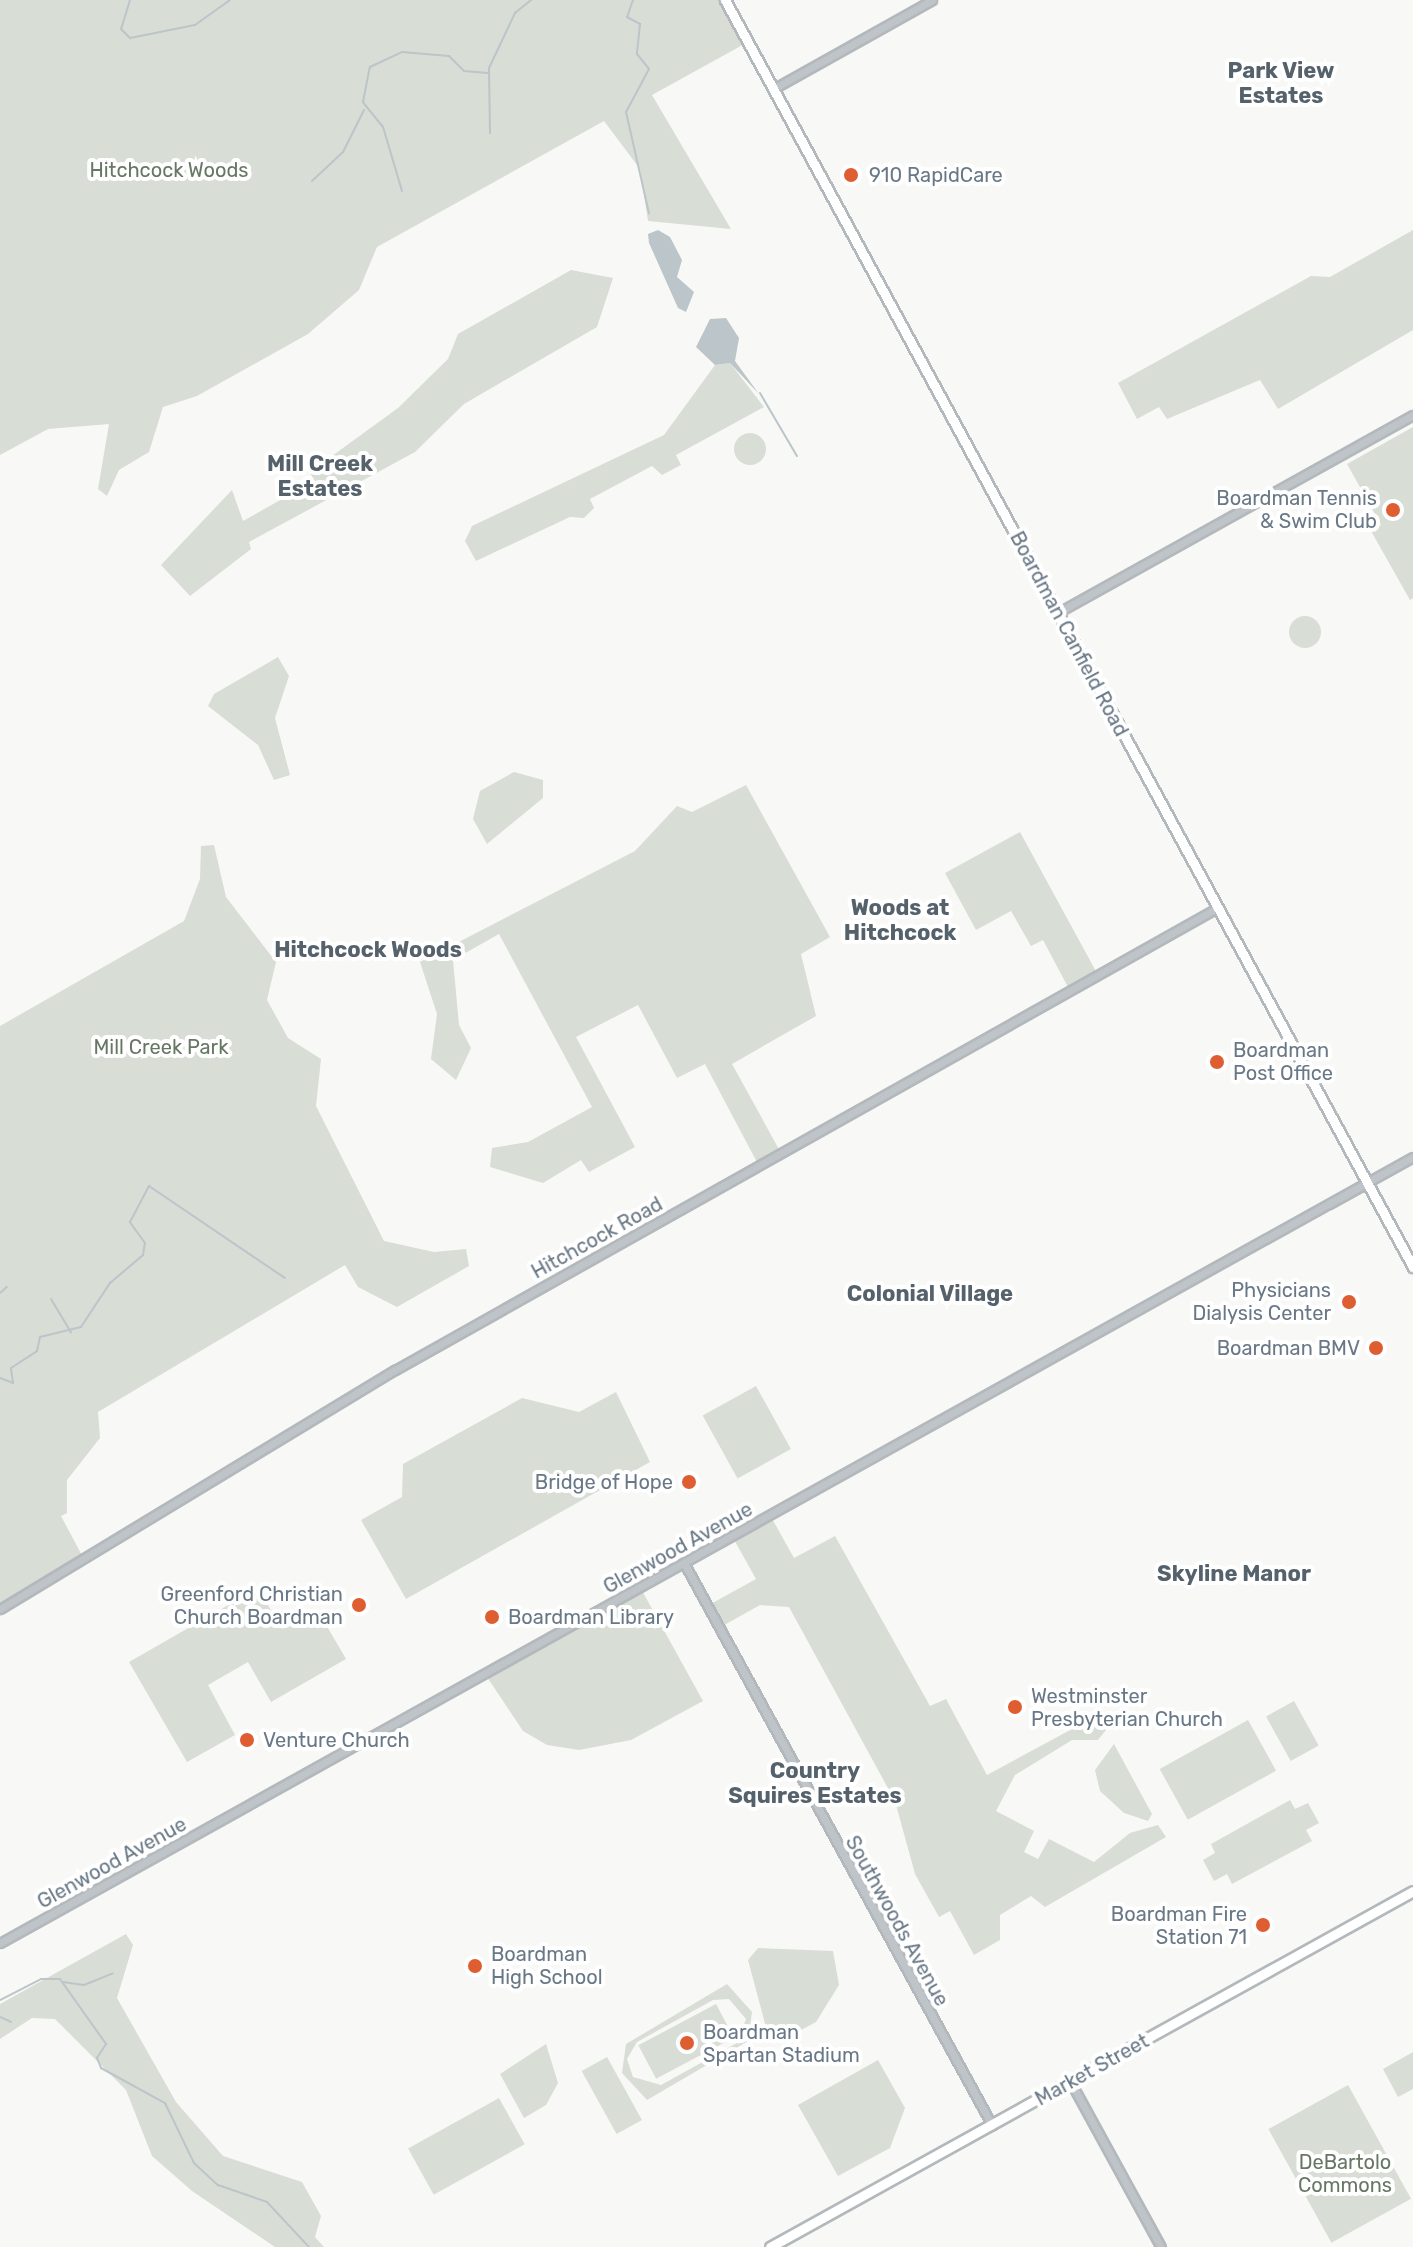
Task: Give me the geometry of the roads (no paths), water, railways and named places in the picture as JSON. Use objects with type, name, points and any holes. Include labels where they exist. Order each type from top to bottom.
[{"type":"main road","name":"Boardman Canfield Road","points":[[725,0],[1413,1267]]},
{"type":"main road","name":"Market Street","points":[[770,2247],[1413,1891]]},
{"type":"street","points":[[773,89],[932,0]]},
{"type":"street","points":[[1057,613],[1413,415]]},
{"type":"street","name":"Hitchcock Road","points":[[0,1609],[395,1370],[1217,908]]},
{"type":"street","name":"Glenwood Avenue","points":[[0,1943],[1413,1157]]},
{"type":"street","name":"Southwoods Avenue","points":[[684,1563],[992,2125]]},
{"type":"street","points":[[1070,2081],[1161,2247]]},
{"type":"waterway","points":[[130,0],[121,29],[130,38],[195,25],[230,0]]},
{"type":"waterway","points":[[490,133],[489,68],[515,13],[531,0]]},
{"type":"waterway","points":[[633,0],[627,17],[640,24],[637,54],[649,69],[626,112],[649,213]]},
{"type":"waterway","points":[[402,191],[383,127],[363,102],[370,67],[402,52],[449,56],[464,71],[488,73]]},
{"type":"waterway","points":[[312,181],[343,152],[364,110]]},
{"type":"waterway","points":[[760,393],[797,456]]},
{"type":"waterway","points":[[0,1378],[13,1383],[11,1368],[37,1351],[40,1337],[81,1327],[110,1283],[143,1255],[145,1243],[130,1222],[149,1186],[285,1278]]},
{"type":"waterway","points":[[0,1293],[7,1287]]},
{"type":"waterway","points":[[51,1299],[71,1332]]},
{"type":"waterway","points":[[63,1982],[84,1985],[113,1973]]},
{"type":"waterway","points":[[0,2000],[41,1979],[60,1979],[106,2044],[97,2058],[101,2068],[165,2103],[194,2163],[218,2185],[267,2202],[309,2247]]},
{"type":"waterway","points":[[0,2017],[11,2022]]},
{"type":"place","name":"910 RapidCare","points":[[851,175]]},
{"type":"place","name":"Boardman Tennis & Swim Club","points":[[1393,510]]},
{"type":"place","name":"Boardman Post Office","points":[[1217,1062]]},
{"type":"place","name":"Physicians Dialysis Center","points":[[1349,1302]]},
{"type":"place","name":"Boardman BMV","points":[[1376,1348]]},
{"type":"place","name":"Bridge of Hope","points":[[689,1482]]},
{"type":"place","name":"Greenford Christian Church Boardman","points":[[359,1605]]},
{"type":"place","name":"Boardman Library","points":[[492,1617]]},
{"type":"place","name":"Westminster Presbyterian Church","points":[[1015,1707]]},
{"type":"place","name":"Venture Church","points":[[247,1740]]},
{"type":"place","name":"Boardman Fire Station 71","points":[[1263,1925]]},
{"type":"place","name":"Boardman High School","points":[[475,1966]]},
{"type":"place","name":"Boardman Spartan Stadium","points":[[687,2043]]},
{"type":"district","name":"Park View Estates","points":[[1281,82]]},
{"type":"district","name":"Mill Creek Estates","points":[[320,476]]},
{"type":"district","name":"Woods at Hitchcock","points":[[900,920]]},
{"type":"district","name":"Hitchcock Woods","points":[[368,950]]},
{"type":"district","name":"Colonial Village","points":[[930,1294]]},
{"type":"district","name":"Skyline Manor","points":[[1234,1574]]},
{"type":"district","name":"Country Squires Estates","points":[[815,1782]]},
{"type":"park label","name":"Mill Creek Park","points":[[161,1047]]},
{"type":"park label","name":"DeBartolo Commons","points":[[1345,2174]]}]
